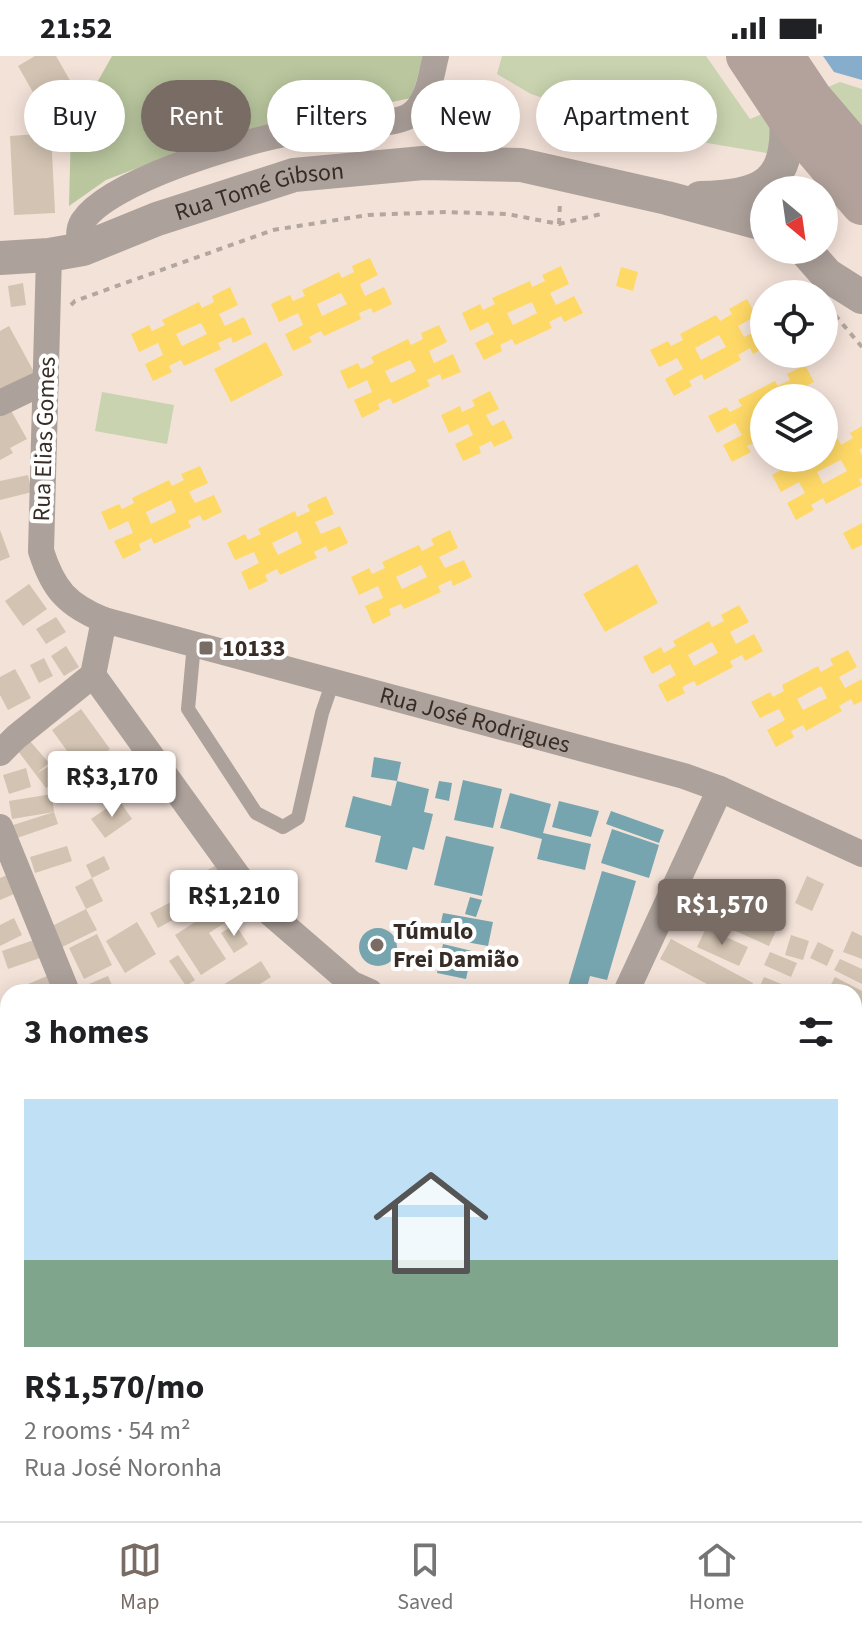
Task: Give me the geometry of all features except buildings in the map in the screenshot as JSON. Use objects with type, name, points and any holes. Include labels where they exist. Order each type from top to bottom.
[{"type":"main road","points":[[774,76],[811,98],[862,158]]},
{"type":"main road","points":[[774,76],[862,204]]},
{"type":"street","points":[[83,249],[78,236],[82,222],[95,208],[124,189],[168,170],[233,147],[289,133],[408,117],[420,107],[436,56]]},
{"type":"street","name":"Rua Tomé Gibson","points":[[667,198],[736,197],[759,189],[773,177],[784,160],[787,136],[774,76]]},
{"type":"street","name":"Rua Tomé Gibson","points":[[0,258],[83,249],[157,219],[294,175],[423,163],[521,165],[750,220]]},
{"type":"street","name":"Rua Elias Gomes","points":[[49,255],[41,551],[50,579],[79,610]]},
{"type":"street","points":[[838,292],[862,297]]},
{"type":"street","points":[[838,298],[862,317]]},
{"type":"street","points":[[0,403],[46,381]]},
{"type":"street","name":"Rua José Rodrigues","points":[[79,610],[104,620],[593,750],[720,789],[862,854]]},
{"type":"street","points":[[0,753],[93,675],[104,620]]},
{"type":"street","points":[[93,675],[238,876],[271,914],[352,984]]},
{"type":"street","points":[[630,984],[720,789]]},
{"type":"street","points":[[0,827],[64,984]]},
{"type":"lane","points":[[194,644],[188,709],[256,813],[283,827],[298,818],[322,713],[333,681]]},
{"type":"path","points":[[66,310],[75,301],[273,230],[368,215],[446,212],[507,214],[559,224],[610,212]]},
{"type":"path","points":[[838,308],[862,347]]},
{"type":"green space","points":[[112,56],[424,56],[417,80],[411,80],[411,98],[395,101],[395,80],[267,80],[267,129],[251,132],[251,80],[141,80],[141,152],[179,152],[106,180],[69,206],[70,152],[125,152],[125,80],[99,80]]},
{"type":"green space","points":[[502,56],[706,56],[750,119],[840,82],[862,89],[862,164],[797,158],[717,145],[717,80],[536,80],[536,96],[520,88],[520,80],[507,80],[497,74]]},
{"type":"green space","points":[[102,392],[174,405],[167,444],[95,431]]},
{"type":"water","points":[[823,56],[862,56],[862,80],[834,72]]},
{"type":"place","name":"10133","points":[[206,648]]},
{"type":"place","name":"Túmulo Frei Damião","points":[[377,945]]}]
